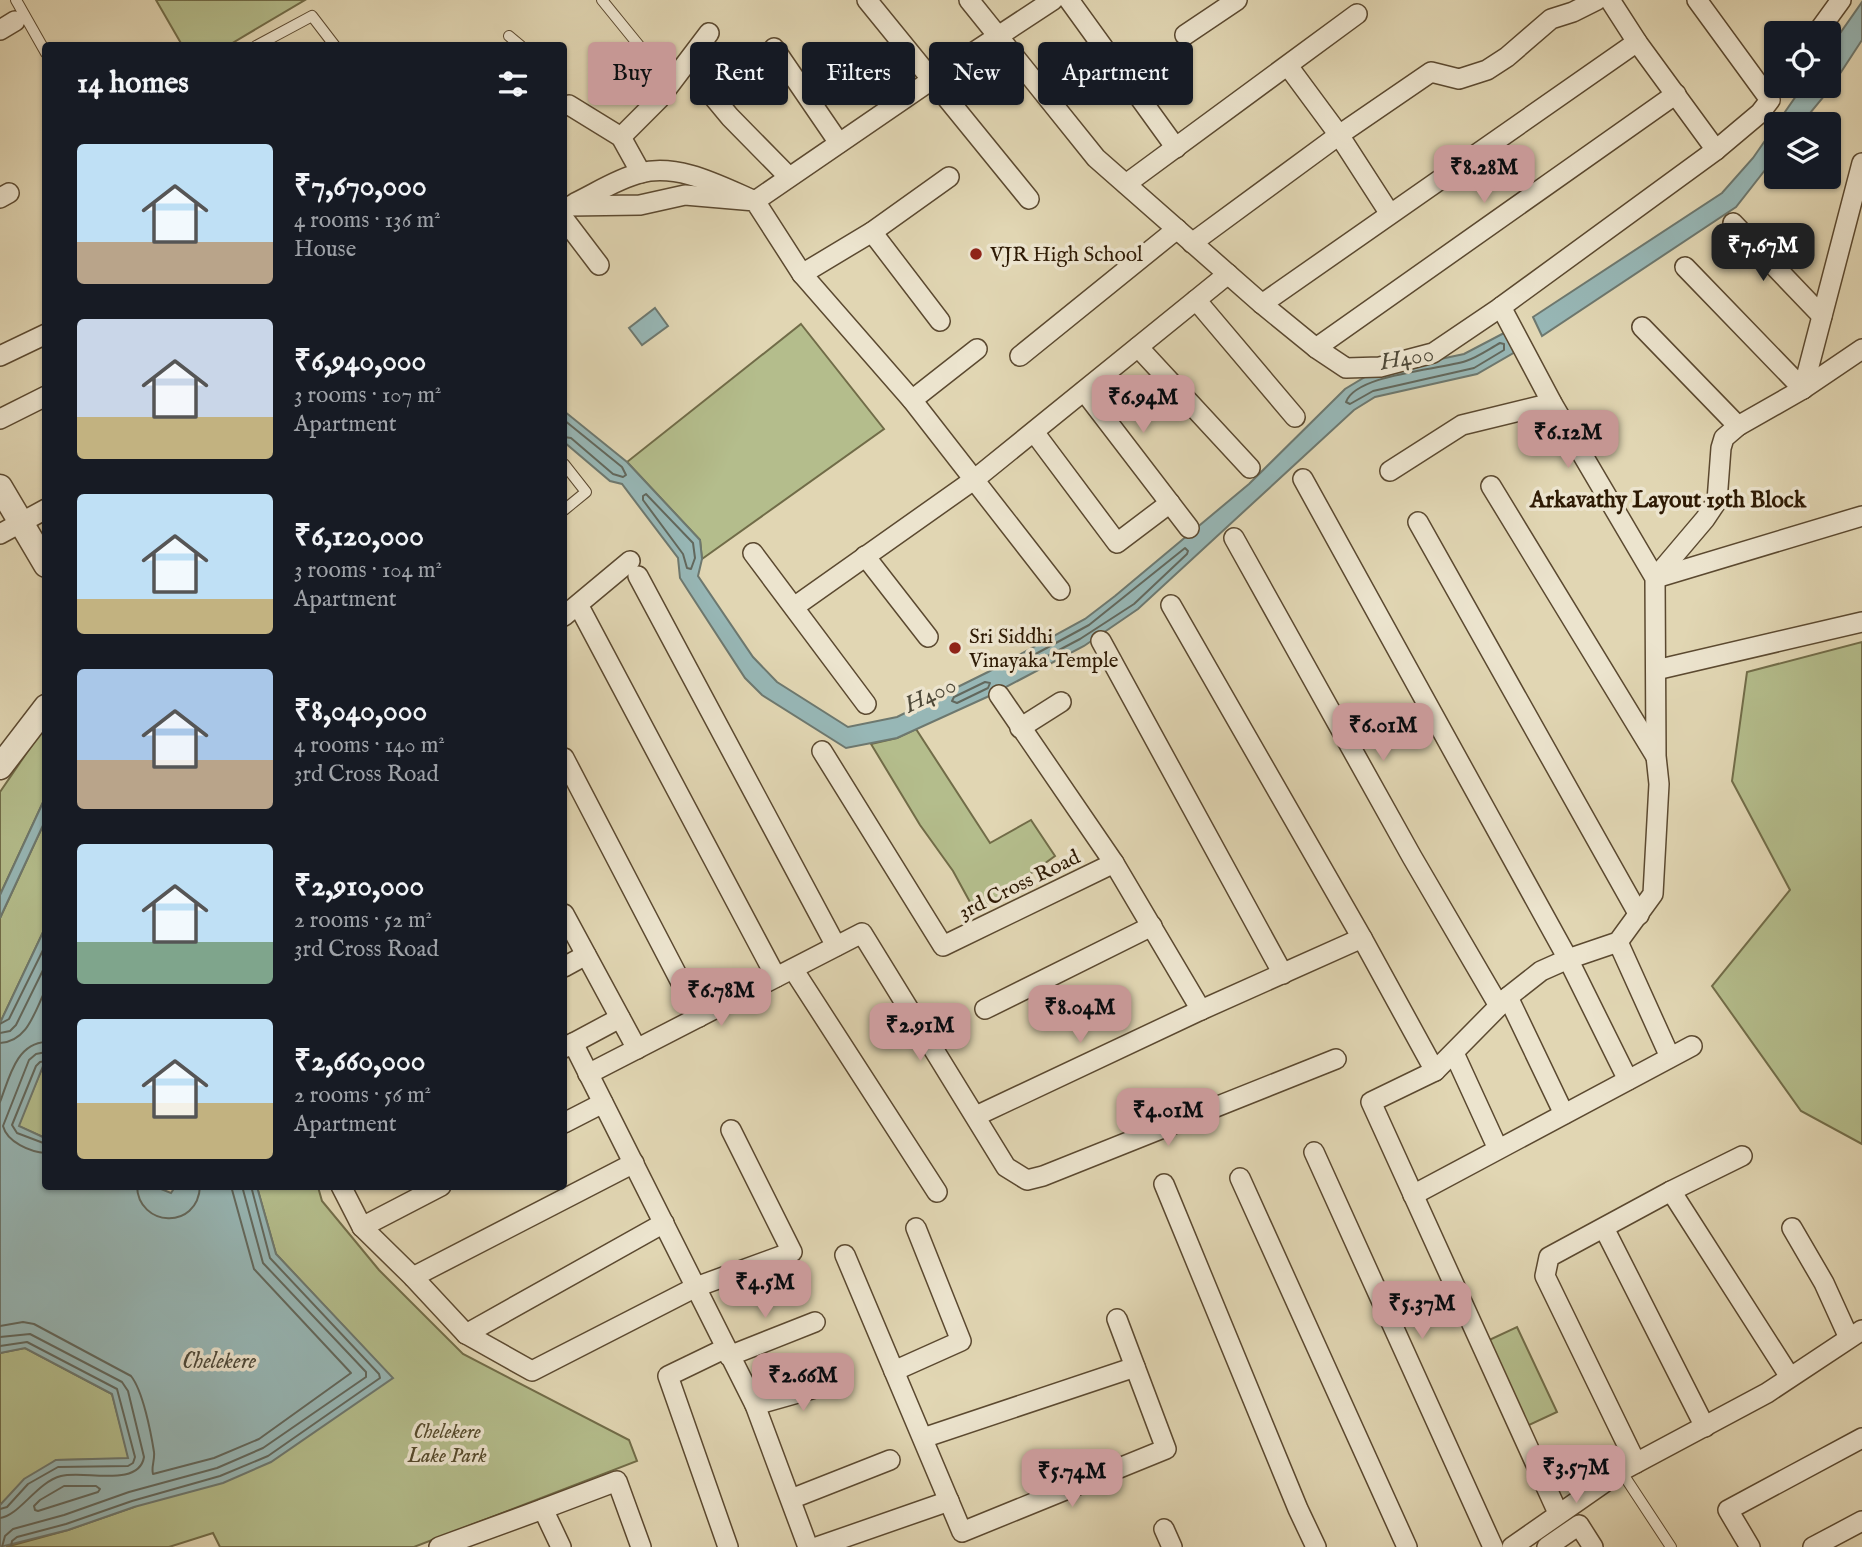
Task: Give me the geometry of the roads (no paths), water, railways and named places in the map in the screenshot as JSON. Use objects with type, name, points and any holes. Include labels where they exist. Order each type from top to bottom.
[{"type":"street","points":[[867,0],[929,74]]},
{"type":"street","points":[[969,0],[1096,158],[1262,304],[1316,348],[1346,368],[1380,367],[1433,353],[1505,314],[1716,150],[1760,113],[1771,98]]},
{"type":"street","points":[[990,42],[1053,0]]},
{"type":"street","points":[[1069,0],[1176,148]]},
{"type":"street","points":[[1185,35],[1209,7],[1237,0]]},
{"type":"street","points":[[1192,243],[1339,135],[1431,72],[1459,79],[1487,71],[1551,19],[1597,0]]},
{"type":"street","points":[[1610,0],[1637,42],[1716,150]]},
{"type":"street","points":[[1697,0],[1764,80]]},
{"type":"street","points":[[1826,21],[1841,0]]},
{"type":"street","points":[[1126,184],[1357,14]]},
{"type":"street","points":[[676,78],[709,33]]},
{"type":"street","points":[[1262,304],[1637,42]]},
{"type":"street","points":[[1288,66],[1339,135],[1390,214]]},
{"type":"street","points":[[788,68],[839,143]]},
{"type":"street","points":[[567,211],[640,205],[685,195],[755,201],[929,82]]},
{"type":"street","points":[[1316,348],[1676,94]]},
{"type":"street","points":[[567,102],[621,137],[641,173]]},
{"type":"street","points":[[621,137],[652,105]]},
{"type":"street","points":[[720,105],[789,177]]},
{"type":"street","points":[[954,105],[1029,199]]},
{"type":"street","points":[[1803,389],[1862,163]]},
{"type":"street","points":[[567,210],[641,173],[672,170],[706,180],[755,201],[802,275],[912,400],[1060,590]]},
{"type":"street","points":[[802,275],[872,232],[948,177]]},
{"type":"street","points":[[567,214],[599,265]]},
{"type":"street","points":[[1733,223],[1822,316]]},
{"type":"street","points":[[1020,356],[1177,229]]},
{"type":"street","points":[[872,232],[940,321]]},
{"type":"street","points":[[1685,267],[1803,389]]},
{"type":"street","points":[[794,607],[975,479],[1228,274]]},
{"type":"street","points":[[1196,300],[1295,417]]},
{"type":"street","points":[[1505,314],[1552,403],[1655,578],[1658,784],[1653,894],[1618,942],[1541,971],[1504,1001],[1435,1071],[1371,1102],[1558,1513]]},
{"type":"street","points":[[1642,327],[1738,426]]},
{"type":"street","points":[[0,356],[42,336]]},
{"type":"street","points":[[1138,347],[1250,468]]},
{"type":"street","points":[[912,400],[977,349]]},
{"type":"street","points":[[1655,578],[1717,501],[1720,448],[1724,438],[1738,426],[1803,389],[1862,349]]},
{"type":"street","points":[[1084,391],[1189,528]]},
{"type":"street","points":[[0,419],[42,398]]},
{"type":"street","points":[[1390,471],[1462,425],[1552,403]]},
{"type":"street","points":[[1034,432],[1117,543],[1170,503]]},
{"type":"street","points":[[1303,479],[1568,959],[1628,1080]]},
{"type":"street","points":[[1491,486],[1656,756]]},
{"type":"street","points":[[0,487],[10,529],[42,561]]},
{"type":"street","points":[[10,529],[42,511]]},
{"type":"street","points":[[1655,578],[1862,516]]},
{"type":"street","points":[[1418,522],[1639,915]]},
{"type":"street","points":[[1234,538],[1412,857],[1504,1001],[1564,1114]]},
{"type":"street","points":[[753,553],[866,704]]},
{"type":"street","points":[[865,556],[928,637]]},
{"type":"street","points":[[836,946],[634,568],[573,614],[784,973],[937,1192]]},
{"type":"street","points":[[1171,605],[1435,1071]]},
{"type":"street","points":[[1656,670],[1862,622]]},
{"type":"street","points":[[1101,641],[1283,974]]},
{"type":"street","points":[[999,695],[1114,863],[1201,1010]]},
{"type":"street","points":[[1020,728],[1061,702]]},
{"type":"street","points":[[1,762],[42,711]]},
{"type":"street","name":"3rd Cross Road","points":[[822,751],[943,946],[1114,863]]},
{"type":"street","points":[[567,764],[699,1017]]},
{"type":"street","points":[[567,920],[637,1049]]},
{"type":"street","points":[[985,1009],[1153,926]]},
{"type":"street","points":[[588,1074],[862,933],[1006,1167],[1027,1180],[1043,1176],[1336,1059]]},
{"type":"street","points":[[976,1116],[1362,938]]},
{"type":"street","points":[[1618,942],[1670,1057]]},
{"type":"street","points":[[567,966],[586,956]]},
{"type":"street","points":[[620,1018],[568,1045],[588,1074],[755,1405],[808,1547]]},
{"type":"street","points":[[1413,1195],[1692,1046]]},
{"type":"street","points":[[1454,1053],[1498,1149]]},
{"type":"street","points":[[567,1121],[603,1103]]},
{"type":"street","points":[[343,1190],[362,1227],[466,1334],[532,1371],[696,1287],[792,1252],[731,1130]]},
{"type":"street","points":[[1314,1152],[1493,1547]]},
{"type":"street","points":[[1628,1467],[1545,1276],[1549,1257],[1742,1156]]},
{"type":"street","points":[[413,1277],[634,1163]]},
{"type":"street","points":[[1240,1178],[1407,1547]]},
{"type":"street","points":[[1164,1184],[1316,1547]]},
{"type":"street","points":[[362,1227],[433,1190]]},
{"type":"street","points":[[1671,1191],[1790,1377]]},
{"type":"street","points":[[466,1334],[664,1223]]},
{"type":"street","points":[[894,1371],[961,1341],[916,1228]]},
{"type":"street","points":[[1604,1228],[1705,1427]]},
{"type":"street","points":[[1515,1546],[1558,1513],[1628,1467],[1767,1393],[1856,1334],[1792,1228]]},
{"type":"street","points":[[845,1255],[962,1532],[1166,1449],[1117,1319]]},
{"type":"street","points":[[727,1547],[668,1376],[727,1352],[815,1322]]},
{"type":"street","points":[[923,1438],[1135,1367]]},
{"type":"street","points":[[755,1405],[839,1381]]},
{"type":"street","points":[[1750,1547],[1728,1510],[1862,1438]]},
{"type":"street","points":[[791,1500],[890,1460]]},
{"type":"street","points":[[439,1547],[617,1481],[641,1547]]},
{"type":"street","points":[[817,1547],[949,1501]]},
{"type":"street","points":[[543,1509],[561,1547]]},
{"type":"street","points":[[1813,1547],[1862,1521]]},
{"type":"street","points":[[1547,1547],[1579,1525],[1593,1547]]},
{"type":"lane","points":[[16,0],[13,22],[42,49]]},
{"type":"lane","points":[[602,0],[636,42]]},
{"type":"lane","points":[[264,42],[312,16],[332,42]]},
{"type":"lane","points":[[509,36],[516,42]]},
{"type":"lane","points":[[567,468],[586,492],[567,508]]},
{"type":"lane","points":[[1628,1467],[1671,1547]]},
{"type":"water","points":[[1862,2],[1862,40],[1841,72],[1841,32]]},
{"type":"water","points":[[1795,98],[1823,98],[1811,112],[1785,112]]},
{"type":"water","points":[[1764,142],[1764,171],[1736,207],[1542,336],[1533,317],[1722,193]]},
{"type":"water","points":[[655,308],[668,326],[642,345],[629,328]]},
{"type":"water","points":[[1506,332],[1515,352],[1477,374],[1375,397],[1354,410],[1138,609],[1084,646],[987,697],[897,738],[846,748],[762,695],[745,678],[680,578],[678,558],[622,484],[610,481],[567,445],[567,413],[627,462],[700,540],[702,559],[698,576],[753,657],[777,682],[848,727],[897,717],[988,672],[1085,619],[1249,484],[1345,389],[1370,374],[1464,354]]},
{"type":"water","points":[[42,804],[42,827],[0,918],[0,895]]},
{"type":"water","name":"Chelekere","points":[[42,934],[42,1068],[19,1126],[42,1137],[42,1190],[164,1190],[171,1193],[173,1190],[258,1190],[276,1254],[393,1378],[271,1462],[223,1483],[134,1507],[68,1530],[0,1547],[0,1505],[24,1479],[56,1460],[128,1458],[112,1394],[25,1348],[0,1353],[0,1023]]},
{"type":"place","name":"VJR High School","points":[[976,254]]},
{"type":"place","name":"Sri Siddhi Vinayaka Temple","points":[[955,648]]},
{"type":"district","name":"Arkavathy Layout 19th Block","points":[[1668,499]]},
{"type":"water label","name":"H400","points":[[1407,357]]},
{"type":"water label","name":"H400","points":[[930,694]]},
{"type":"park label","name":"Chelekere Lake Park","points":[[447,1443]]}]
